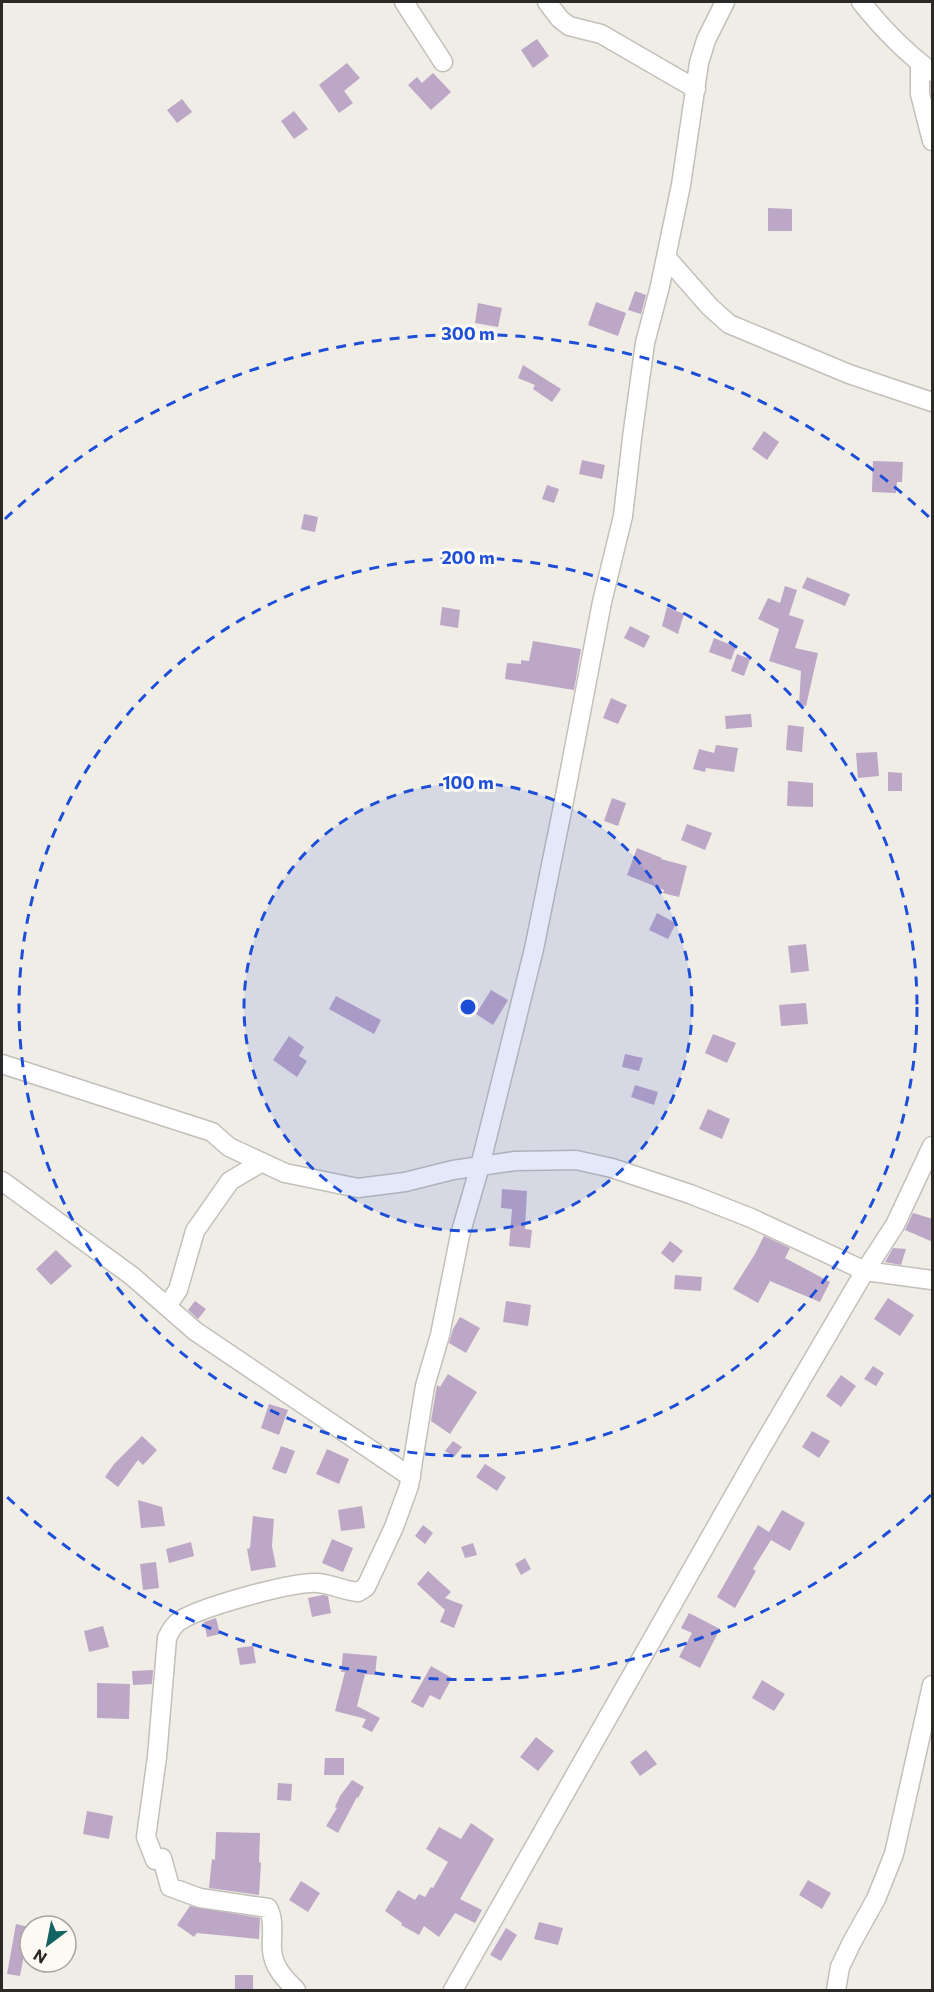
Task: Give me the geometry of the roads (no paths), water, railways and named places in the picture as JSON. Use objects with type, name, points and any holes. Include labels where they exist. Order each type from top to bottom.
[{"type":"street","points":[[404,2],[443,62]]},
{"type":"street","points":[[547,2],[560,19],[569,26],[601,34],[696,89]]},
{"type":"street","points":[[296,1990],[280,1975],[272,1953],[271,1914],[268,1908],[200,1898],[170,1887],[162,1858],[155,1860],[146,1837],[157,1757],[167,1638],[172,1627],[181,1620],[223,1604],[288,1587],[318,1583],[358,1592],[366,1587],[394,1527],[411,1477],[425,1386],[440,1335],[460,1235],[480,1166],[534,949],[602,602],[623,516],[645,343],[681,185],[699,63],[706,40],[725,2]]},
{"type":"street","points":[[861,2],[872,16],[926,68],[920,94],[933,141]]},
{"type":"street","points":[[666,257],[710,308],[729,324],[849,374],[933,402]]},
{"type":"street","points":[[2,1064],[212,1132],[229,1147],[285,1173],[358,1188],[405,1182],[453,1170],[515,1161],[576,1160],[612,1168],[690,1194],[751,1218],[865,1271],[933,1280]]},
{"type":"street","points":[[453,1990],[745,1475],[865,1271],[895,1225],[933,1146]]},
{"type":"street","points":[[166,1306],[178,1290],[195,1231],[230,1181],[262,1162]]},
{"type":"street","points":[[2,1180],[132,1276],[195,1331],[411,1477]]},
{"type":"street","points":[[836,1990],[840,1967],[876,1899],[894,1854],[933,1685]]}]
